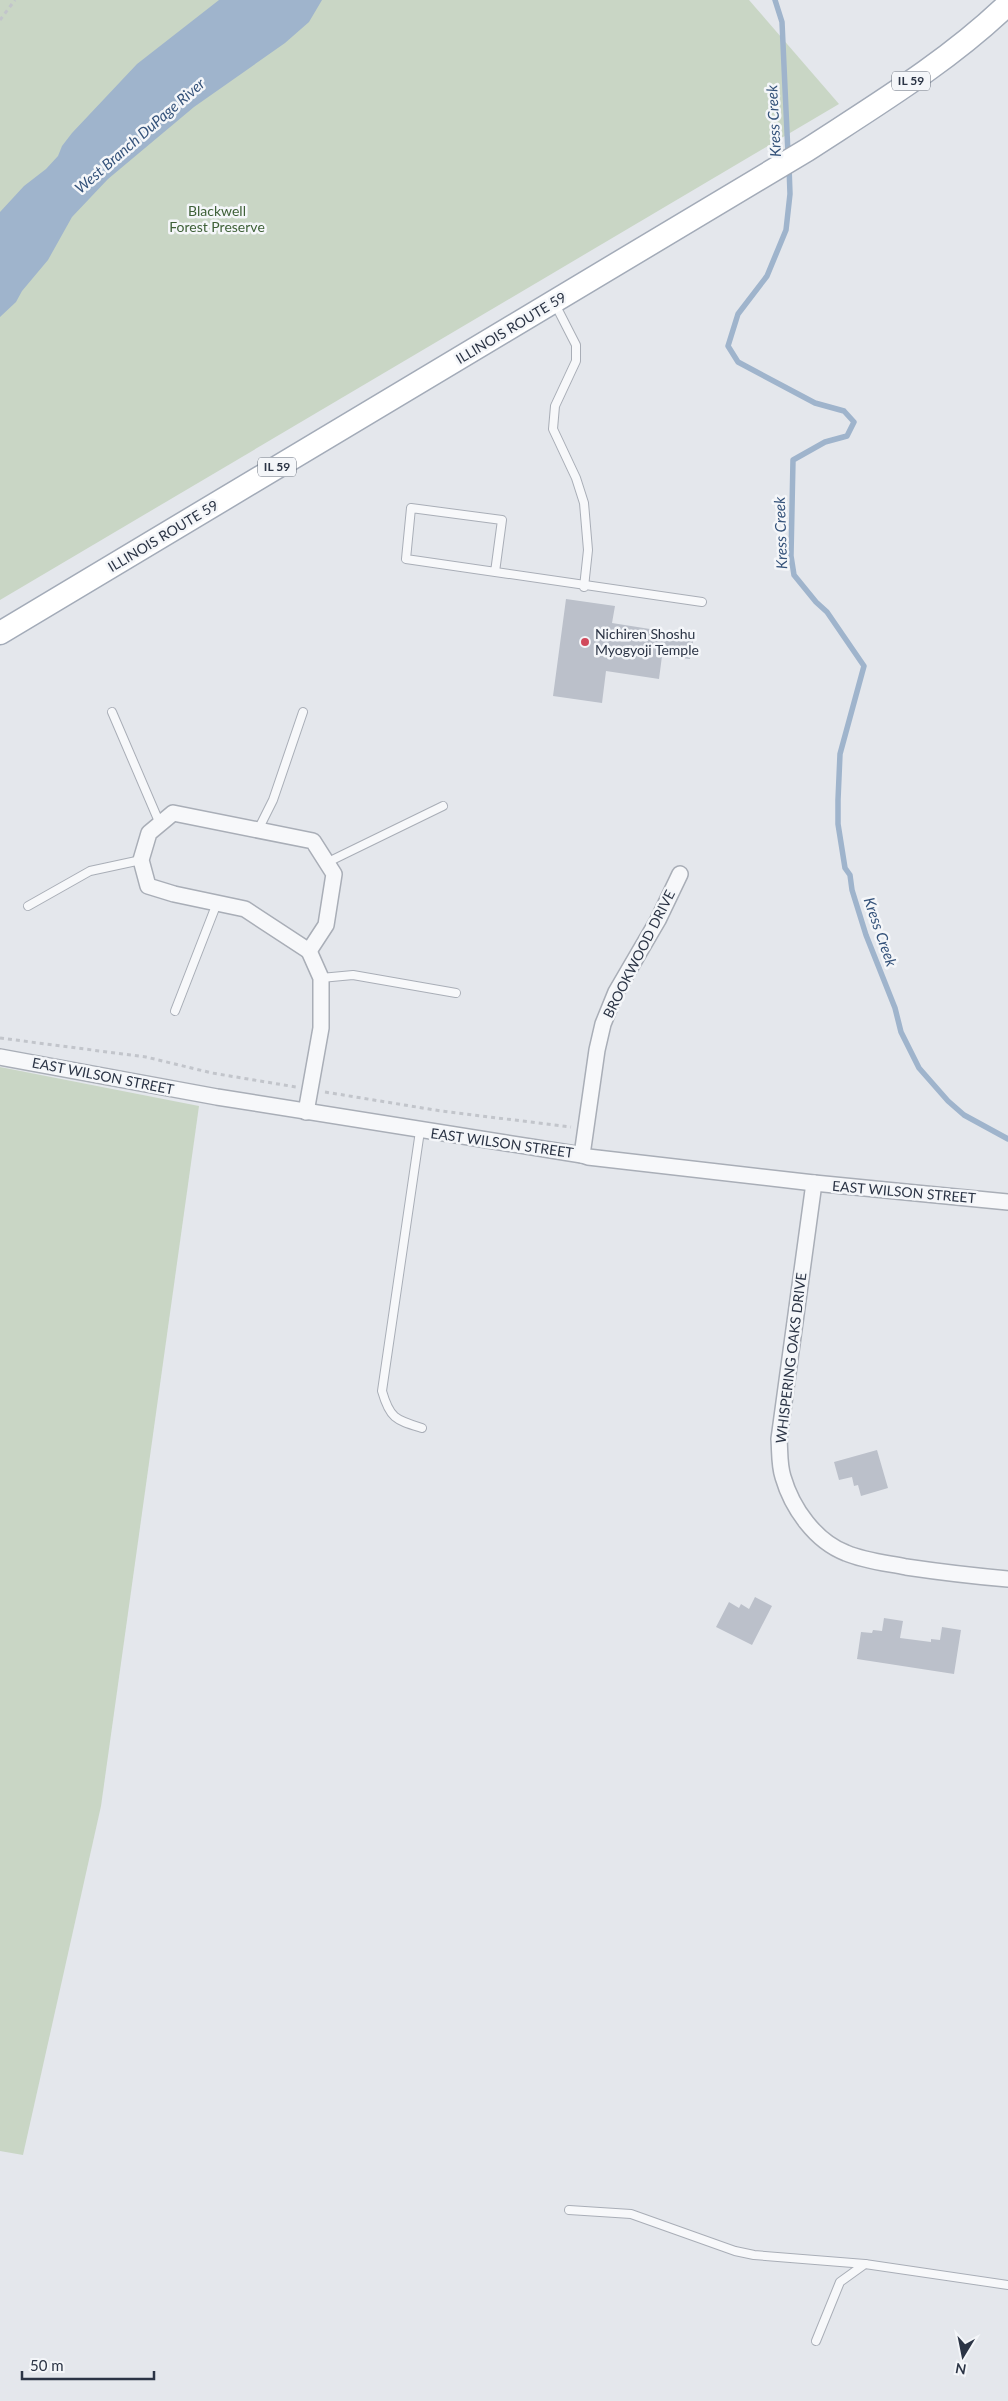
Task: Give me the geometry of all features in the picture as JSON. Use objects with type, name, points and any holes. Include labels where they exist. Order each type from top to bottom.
[{"type":"main road","name":"ILLINOIS ROUTE 59","points":[[0,633],[807,150],[897,91],[959,46],[1008,4]]},
{"type":"street","points":[[306,1112],[321,1028],[321,978],[309,951],[245,909],[174,894],[148,886],[141,860],[149,833],[173,813],[312,841],[334,874],[326,925],[309,951]]},
{"type":"street","name":"BROOKWOOD DRIVE","points":[[582,1155],[597,1050],[608,1011],[616,992],[658,920],[680,874]]},
{"type":"street","name":"EAST WILSON STREET","points":[[0,1057],[306,1112],[588,1157],[814,1183],[1008,1202]]},
{"type":"street","name":"WHISPERING OAKS DRIVE","points":[[814,1183],[779,1439],[782,1475],[788,1492],[803,1519],[820,1537],[844,1552],[862,1559],[957,1575],[1008,1579]]},
{"type":"lane","points":[[554,302],[576,345],[576,361],[555,406],[553,429],[573,471],[584,503],[588,550],[584,587]]},
{"type":"lane","points":[[495,572],[502,520],[411,508],[406,559],[584,587],[702,602]]},
{"type":"lane","points":[[112,712],[160,824]]},
{"type":"lane","points":[[258,830],[273,800],[303,712]]},
{"type":"lane","points":[[326,862],[443,806]]},
{"type":"lane","points":[[28,906],[90,871],[141,860]]},
{"type":"lane","points":[[175,1012],[217,903]]},
{"type":"lane","points":[[321,978],[353,976],[456,993]]},
{"type":"lane","points":[[420,1130],[382,1392],[387,1407],[398,1421],[422,1428]]},
{"type":"lane","points":[[569,2210],[631,2214],[735,2251],[754,2255],[865,2264],[1008,2285]]},
{"type":"lane","points":[[816,2341],[840,2282],[865,2264]]},
{"type":"path","points":[[0,20],[16,0]]},
{"type":"path","points":[[0,1038],[146,1057],[212,1073],[299,1088]]},
{"type":"path","points":[[323,1092],[440,1111],[574,1127]]},
{"type":"green space","name":"Blackwell Forest Preserve","points":[[0,0],[749,0],[839,104],[0,600]]},
{"type":"green space","points":[[0,1067],[199,1106],[101,1806],[23,2155],[0,2151]]},
{"type":"water","name":"West Branch DuPage River","points":[[219,0],[322,0],[309,22],[285,43],[194,107],[108,179],[72,217],[48,260],[22,291],[16,302],[0,317],[0,212],[24,186],[46,169],[58,156],[62,146],[72,133],[137,64]]},
{"type":"building","points":[[566,599],[615,606],[612,623],[694,636],[690,659],[662,656],[659,679],[606,671],[602,703],[553,696]]},
{"type":"building","points":[[877,1450],[888,1488],[861,1496],[858,1485],[854,1486],[852,1477],[839,1480],[834,1462]]},
{"type":"building","points":[[755,1597],[772,1606],[752,1645],[716,1627],[729,1602],[739,1608],[741,1604],[749,1609]]},
{"type":"building","points":[[884,1618],[903,1621],[900,1638],[931,1642],[931,1639],[940,1640],[942,1627],[961,1630],[954,1674],[857,1659],[861,1632],[872,1633],[873,1630],[882,1631]]},
{"type":"waterway","name":"Kress Creek","points":[[775,0],[782,22],[788,154]]},
{"type":"waterway","name":"Kress Creek","points":[[789,166],[790,194],[786,230],[767,276],[738,314],[728,346],[738,362],[815,403],[844,411],[854,422],[847,436],[825,442],[793,460],[791,556],[794,575],[816,602],[827,612],[864,666],[840,754],[838,824],[845,868],[850,875],[852,890],[866,935],[895,1008],[901,1032],[919,1068],[948,1101],[964,1115],[1008,1139]]},
{"type":"place","name":"Nichiren Shoshu Myogyoji Temple","points":[[585,642]]}]
